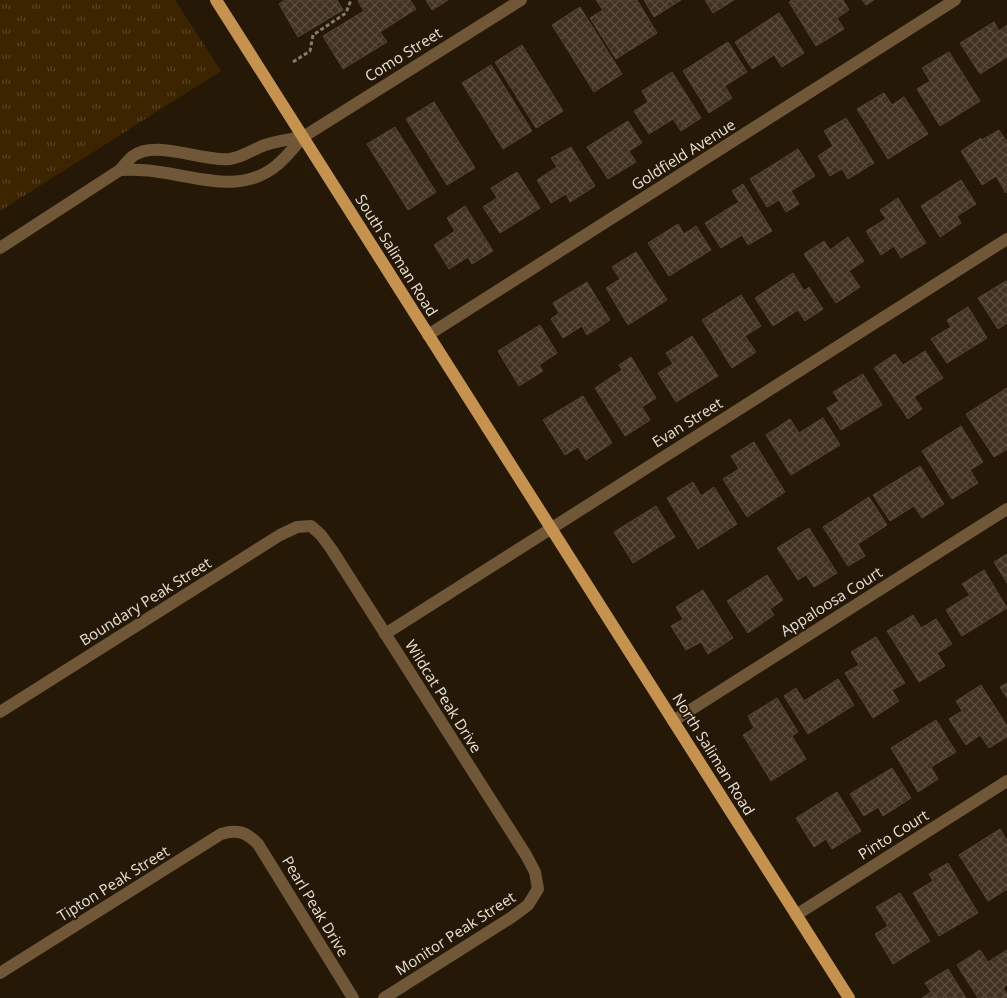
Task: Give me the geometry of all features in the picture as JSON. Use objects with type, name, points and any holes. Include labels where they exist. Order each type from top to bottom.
[{"type":"main road","name":"South Saliman Road","points":[[216,0],[551,528]]},
{"type":"main road","name":"North Saliman Road","points":[[551,528],[849,998]]},
{"type":"street","name":"Como Street","points":[[303,137],[521,0]]},
{"type":"street","name":"Goldfield Avenue","points":[[428,335],[955,0]]},
{"type":"street","points":[[0,248],[120,170],[131,158],[144,150],[157,150],[214,160],[236,158],[264,145],[303,137]]},
{"type":"street","points":[[120,170],[152,171],[218,183],[237,182],[254,178],[277,165],[303,137]]},
{"type":"street","points":[[178,175],[183,154]]},
{"type":"street","name":"Evan Street","points":[[385,634],[1007,239]]},
{"type":"street","name":"Appaloosa Court","points":[[673,721],[1007,509]]},
{"type":"street","name":"Wildcat Peak Drive","points":[[311,526],[321,535],[332,550],[526,855],[535,872],[538,889]]},
{"type":"street","name":"Boundary Peak Street","points":[[0,712],[280,535],[297,527],[311,526]]},
{"type":"street","name":"Pinto Court","points":[[796,915],[1007,781]]},
{"type":"street","name":"Tipton Peak Street","points":[[0,973],[221,834],[230,831],[248,834]]},
{"type":"street","name":"Pearl Peak Drive","points":[[248,834],[265,854],[353,998]]},
{"type":"street","name":"Monitor Peak Street","points":[[384,998],[512,917],[528,905],[538,889]]},
{"type":"path","points":[[293,62],[310,51],[313,35],[346,13],[351,0]]},
{"type":"green space","points":[[0,0],[175,0],[221,71],[0,211]]},
{"type":"building","points":[[285,0],[337,0],[343,10],[298,37],[279,4]]},
{"type":"building","points":[[410,0],[416,9],[380,32],[387,42],[343,69],[323,36],[364,11],[358,1]]},
{"type":"building","points":[[426,0],[448,0],[432,10]]},
{"type":"building","points":[[596,0],[637,0],[657,33],[616,59],[590,18],[603,10]]},
{"type":"building","points":[[644,0],[681,0],[654,17]]},
{"type":"building","points":[[705,0],[734,0],[713,13]]},
{"type":"building","points":[[792,0],[843,0],[849,10],[837,18],[844,29],[816,46],[789,2]]},
{"type":"building","points":[[862,0],[874,0],[866,5]]},
{"type":"building","points":[[580,7],[622,74],[594,92],[552,25]]},
{"type":"building","points":[[779,13],[804,53],[782,67],[774,55],[752,69],[735,42]]},
{"type":"building","points":[[994,22],[999,31],[1007,25],[1007,57],[980,74],[960,43]]},
{"type":"building","points":[[728,42],[747,72],[725,86],[732,98],[709,113],[683,71]]},
{"type":"building","points":[[522,45],[563,111],[536,128],[495,62]]},
{"type":"building","points":[[949,52],[980,101],[940,126],[917,89],[930,81],[922,68]]},
{"type":"building","points":[[491,65],[532,131],[503,149],[462,83]]},
{"type":"building","points":[[672,72],[701,118],[681,131],[673,119],[649,134],[634,111],[648,102],[642,91]]},
{"type":"building","points":[[884,93],[892,105],[904,97],[928,134],[888,159],[857,109]]},
{"type":"building","points":[[434,102],[475,168],[447,185],[406,119]]},
{"type":"building","points":[[846,118],[874,163],[848,179],[842,169],[830,176],[818,156],[833,146],[824,131]]},
{"type":"building","points":[[628,121],[642,143],[629,151],[636,162],[608,179],[587,147]]},
{"type":"building","points":[[395,127],[436,192],[408,210],[367,144]]},
{"type":"building","points":[[999,130],[1007,142],[1006,193],[996,176],[982,185],[961,151],[981,138],[982,140]]},
{"type":"building","points":[[571,147],[595,186],[570,202],[566,194],[551,203],[537,180],[557,167],[551,158]]},
{"type":"building","points":[[798,149],[815,176],[791,191],[799,204],[786,212],[779,200],[767,207],[750,179]]},
{"type":"building","points":[[517,172],[540,208],[500,233],[483,207],[497,198],[491,188]]},
{"type":"building","points":[[961,180],[976,204],[957,216],[961,223],[940,237],[921,206]]},
{"type":"building","points":[[743,184],[772,231],[748,245],[742,235],[721,248],[705,223],[739,202],[732,191]]},
{"type":"building","points":[[898,198],[926,243],[901,258],[894,246],[881,255],[866,231],[886,219],[880,210]]},
{"type":"building","points":[[465,206],[493,251],[472,264],[468,257],[449,269],[434,245],[455,231],[447,218]]},
{"type":"building","points":[[678,224],[684,234],[696,226],[711,250],[669,276],[648,243]]},
{"type":"building","points":[[848,237],[864,261],[849,271],[860,287],[836,303],[804,254],[824,241],[830,250]]},
{"type":"building","points":[[636,252],[667,300],[628,325],[606,288],[620,279],[612,267]]},
{"type":"building","points":[[793,273],[804,291],[809,287],[823,309],[805,321],[798,310],[773,326],[755,298]]},
{"type":"building","points":[[1006,281],[1007,323],[998,329],[978,298]]},
{"type":"building","points":[[587,282],[610,320],[587,335],[582,326],[563,338],[551,319],[559,313],[553,303]]},
{"type":"building","points":[[741,295],[761,326],[745,336],[756,352],[732,368],[702,320]]},
{"type":"building","points":[[968,307],[987,338],[947,363],[931,339],[951,327],[947,320]]},
{"type":"building","points":[[540,325],[557,353],[539,365],[543,371],[519,386],[498,351]]},
{"type":"building","points":[[692,336],[718,376],[676,402],[658,373],[673,364],[666,353]]},
{"type":"building","points":[[925,351],[943,378],[914,397],[922,409],[908,419],[874,368],[895,354],[903,365]]},
{"type":"building","points":[[631,357],[656,398],[642,407],[650,420],[625,436],[595,388],[622,370],[619,365]]},
{"type":"building","points":[[863,374],[882,405],[841,430],[827,408],[839,401],[833,392]]},
{"type":"building","points":[[1007,388],[1007,449],[994,457],[966,414]]},
{"type":"building","points":[[583,396],[612,443],[586,460],[578,447],[565,455],[543,420]]},
{"type":"building","points":[[823,418],[840,445],[791,475],[766,435],[790,419],[799,433]]},
{"type":"building","points":[[961,426],[983,462],[970,470],[978,483],[952,499],[922,451]]},
{"type":"building","points":[[754,442],[785,492],[747,517],[723,479],[739,469],[731,456]]},
{"type":"building","points":[[920,466],[944,504],[922,518],[914,506],[890,521],[873,495]]},
{"type":"building","points":[[693,482],[701,496],[714,487],[737,524],[698,549],[667,498]]},
{"type":"building","points":[[869,497],[887,525],[858,544],[865,556],[848,566],[823,527]]},
{"type":"building","points":[[656,506],[675,537],[633,563],[614,532]]},
{"type":"building","points":[[809,528],[837,573],[814,587],[806,575],[798,580],[777,548]]},
{"type":"building","points":[[1007,554],[1007,583],[994,562]]},
{"type":"building","points":[[984,570],[1007,608],[962,636],[946,610],[970,595],[962,584]]},
{"type":"building","points":[[767,575],[783,600],[770,609],[774,615],[748,633],[727,601]]},
{"type":"building","points":[[703,590],[733,638],[708,654],[701,642],[686,650],[671,626],[683,619],[676,607]]},
{"type":"building","points":[[913,615],[921,628],[936,619],[952,644],[937,653],[945,666],[919,682],[887,631]]},
{"type":"building","points":[[876,637],[905,683],[892,690],[899,701],[873,718],[845,673],[859,665],[851,652]]},
{"type":"building","points":[[838,679],[854,705],[808,734],[784,696],[796,688],[804,701]]},
{"type":"building","points":[[1007,683],[1007,698],[1000,687]]},
{"type":"building","points":[[981,685],[1007,726],[1007,737],[989,748],[980,735],[966,745],[949,719],[962,711],[956,701]]},
{"type":"building","points":[[777,698],[798,732],[792,736],[806,759],[771,781],[743,735],[754,728],[748,716]]},
{"type":"building","points":[[936,720],[956,752],[931,767],[938,779],[918,792],[891,748]]},
{"type":"building","points":[[892,768],[911,798],[883,816],[878,807],[864,816],[850,794]]},
{"type":"building","points":[[837,792],[861,831],[832,849],[826,839],[814,847],[796,818]]},
{"type":"building","points":[[1000,829],[1007,841],[1007,889],[988,901],[959,855]]},
{"type":"building","points":[[948,863],[978,913],[939,936],[913,893],[933,881],[929,874]]},
{"type":"building","points":[[900,893],[930,941],[893,964],[875,934],[888,926],[876,907]]},
{"type":"building","points":[[980,950],[988,962],[1007,950],[1007,985],[1003,988],[1007,998],[978,998],[957,965]]},
{"type":"building","points":[[948,969],[966,998],[922,998],[931,992],[925,983]]}]
